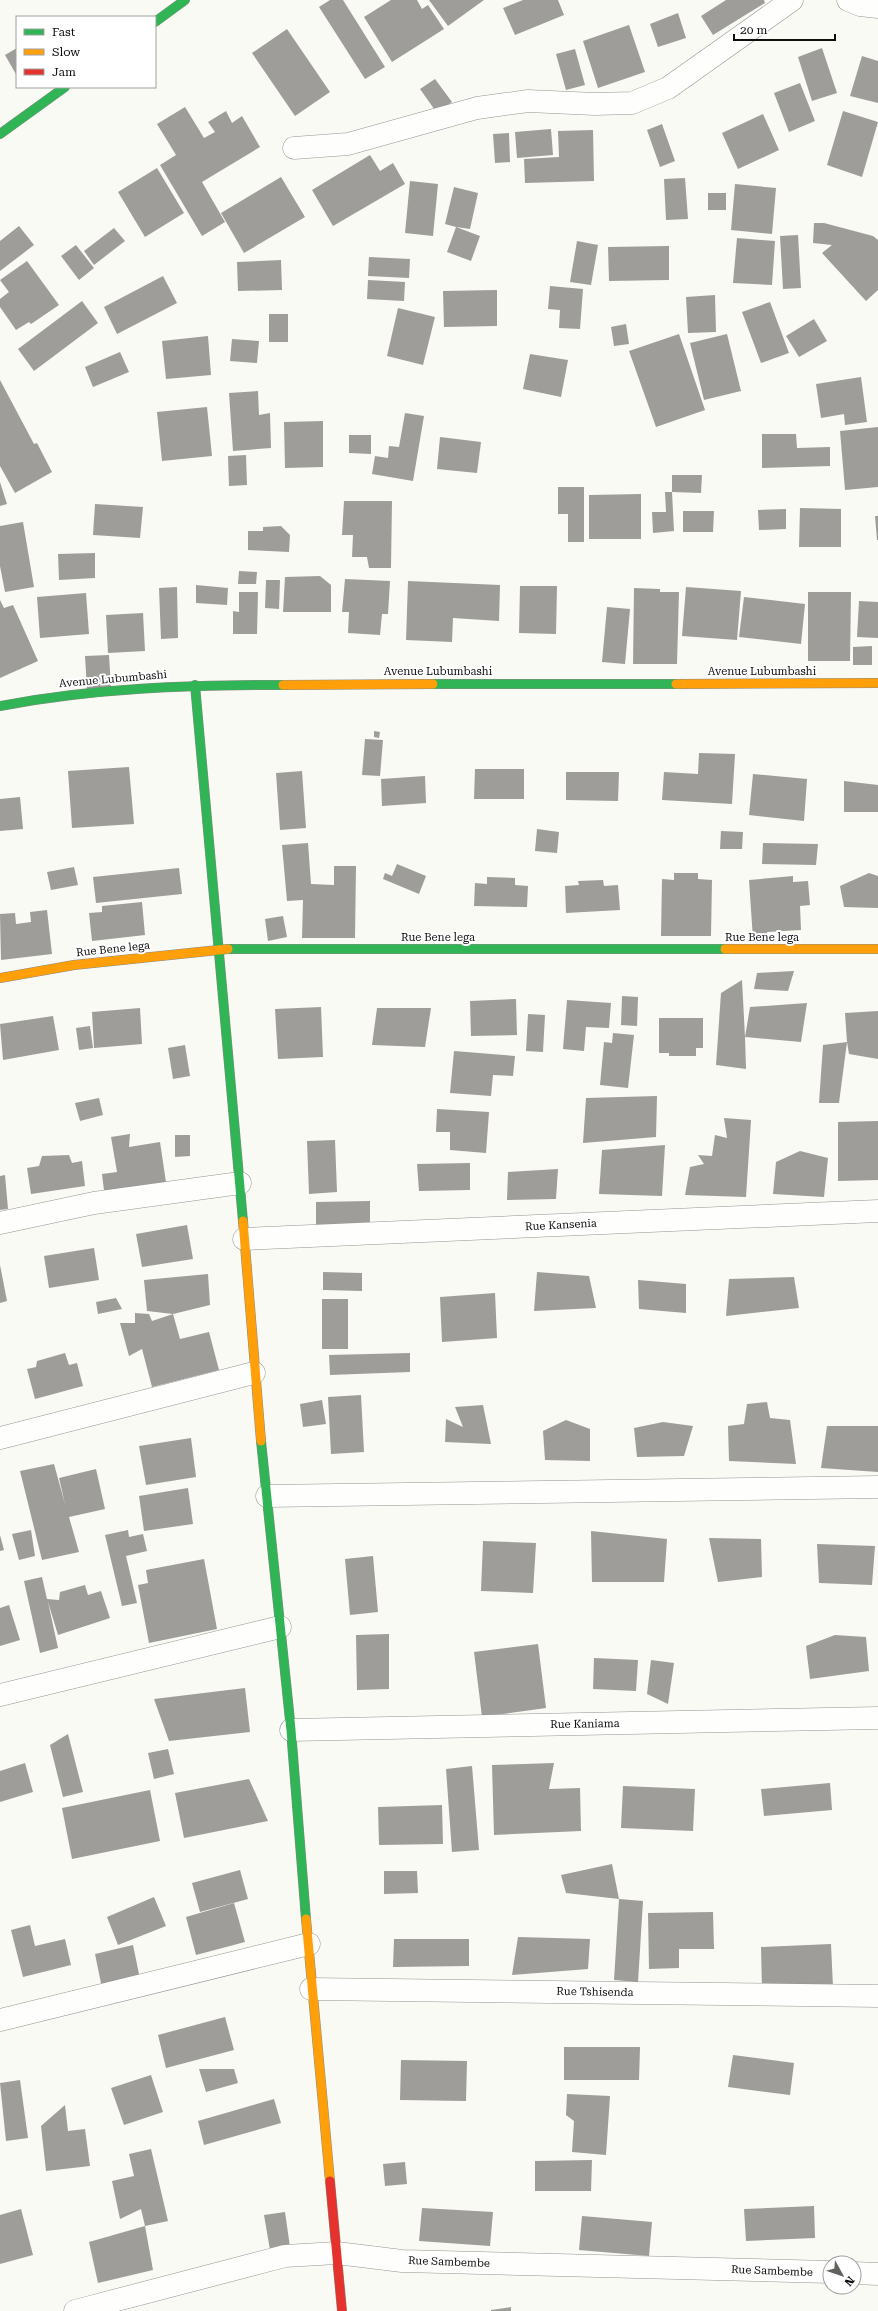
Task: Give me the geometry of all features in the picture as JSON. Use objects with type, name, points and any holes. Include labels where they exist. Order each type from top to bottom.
[{"type":"street","points":[[156,21],[185,0]]},
{"type":"street","points":[[294,148],[348,144],[477,108],[528,101],[595,104],[632,103],[668,88],[792,0]]},
{"type":"street","points":[[848,0],[860,5],[878,7]]},
{"type":"street","points":[[0,134],[64,88]]},
{"type":"street","name":"Avenue Lubumbashi","points":[[0,706],[34,699],[144,687],[194,685],[878,683]]},
{"type":"street","points":[[194,685],[240,1183],[254,1373],[291,1730],[309,1944],[311,1989],[342,2311]]},
{"type":"street","name":"Rue Bene lega","points":[[0,978],[74,965],[218,949],[878,949]]},
{"type":"street","points":[[0,1224],[94,1202],[240,1183]]},
{"type":"street","name":"Rue Kansenia","points":[[244,1239],[878,1211]]},
{"type":"street","points":[[0,1438],[254,1373]]},
{"type":"street","points":[[267,1496],[878,1487]]},
{"type":"street","points":[[0,1695],[280,1627]]},
{"type":"street","name":"Rue Kaniama","points":[[291,1730],[878,1718]]},
{"type":"street","points":[[0,2020],[309,1944]]},
{"type":"street","name":"Rue Tshisenda","points":[[311,1989],[878,1996]]},
{"type":"street","name":"Rue Sambembe","points":[[75,2311],[285,2256],[337,2252],[402,2261],[822,2272]]},
{"type":"street","points":[[862,2273],[878,2274]]},
{"type":"building","points":[[330,0],[343,0],[385,67],[365,79],[319,7]]},
{"type":"building","points":[[391,0],[417,0],[422,9],[428,5],[444,29],[392,62],[364,17]]},
{"type":"building","points":[[429,0],[484,0],[448,26]]},
{"type":"building","points":[[523,0],[558,0],[564,15],[515,35],[503,8]]},
{"type":"building","points":[[726,0],[764,0],[765,3],[713,35],[701,16]]},
{"type":"building","points":[[678,13],[686,38],[658,47],[650,24]]},
{"type":"building","points":[[629,25],[645,72],[598,88],[583,41]]},
{"type":"building","points":[[287,29],[330,92],[295,116],[252,53]]},
{"type":"building","points":[[822,48],[837,93],[812,101],[798,57]]},
{"type":"building","points":[[16,49],[16,74],[5,55]]},
{"type":"building","points":[[575,49],[585,85],[566,90],[556,54]]},
{"type":"building","points":[[862,56],[878,61],[878,103],[850,96]]},
{"type":"building","points":[[435,79],[452,102],[437,113],[420,89]]},
{"type":"building","points":[[800,83],[815,121],[789,132],[774,93]]},
{"type":"building","points":[[185,107],[204,138],[215,132],[208,122],[226,111],[232,123],[242,116],[260,147],[202,182],[225,222],[202,236],[160,165],[176,155],[157,124]]},
{"type":"building","points":[[843,111],[878,122],[862,177],[827,165]]},
{"type":"building","points":[[763,114],[779,150],[738,169],[722,133]]},
{"type":"building","points":[[662,124],[675,161],[660,167],[647,130]]},
{"type":"building","points":[[551,129],[553,155],[517,158],[515,132]]},
{"type":"building","points":[[593,130],[594,181],[525,183],[524,159],[559,157],[558,131]]},
{"type":"building","points":[[509,133],[510,162],[495,163],[493,134]]},
{"type":"building","points":[[370,155],[380,171],[393,163],[405,184],[333,226],[312,190]]},
{"type":"building","points":[[157,168],[184,213],[145,237],[118,192]]},
{"type":"building","points":[[281,177],[305,217],[244,253],[221,213]]},
{"type":"building","points":[[685,178],[688,219],[666,220],[664,179]]},
{"type":"building","points":[[410,181],[438,184],[433,236],[405,233]]},
{"type":"building","points":[[735,184],[776,188],[772,234],[731,230]]},
{"type":"building","points":[[454,187],[478,193],[470,229],[445,224]]},
{"type":"building","points":[[708,193],[726,193],[726,210],[708,210]]},
{"type":"building","points":[[814,223],[824,223],[873,236],[878,240],[878,290],[866,301],[822,253],[832,245],[813,243]]},
{"type":"building","points":[[19,226],[34,245],[0,271],[0,241]]},
{"type":"building","points":[[456,227],[480,236],[471,261],[447,252]]},
{"type":"building","points":[[114,228],[125,241],[94,265],[84,251]]},
{"type":"building","points":[[798,235],[801,288],[783,289],[780,236]]},
{"type":"building","points":[[737,238],[775,241],[772,285],[733,283]]},
{"type":"building","points":[[577,241],[598,245],[591,285],[570,282]]},
{"type":"building","points":[[76,245],[94,268],[79,280],[61,256]]},
{"type":"building","points":[[669,246],[669,280],[609,281],[608,247]]},
{"type":"building","points":[[369,257],[410,259],[409,278],[368,276]]},
{"type":"building","points":[[281,260],[282,290],[238,291],[237,262]]},
{"type":"building","points":[[27,261],[59,305],[31,324],[29,322],[16,330],[0,307],[0,299],[9,292],[0,280]]},
{"type":"building","points":[[163,276],[177,303],[117,334],[104,307]]},
{"type":"building","points":[[368,280],[405,282],[404,301],[367,299]]},
{"type":"building","points":[[550,286],[583,289],[580,329],[559,328],[560,310],[548,309]]},
{"type":"building","points":[[497,290],[497,326],[444,327],[443,291]]},
{"type":"building","points":[[715,295],[716,332],[688,333],[686,297]]},
{"type":"building","points":[[82,301],[98,323],[34,371],[18,349]]},
{"type":"building","points":[[770,302],[789,353],[761,363],[742,312]]},
{"type":"building","points":[[398,308],[435,317],[423,365],[387,356]]},
{"type":"building","points":[[269,314],[288,314],[288,342],[269,342]]},
{"type":"building","points":[[814,319],[827,341],[799,357],[786,336]]},
{"type":"building","points":[[626,324],[629,344],[614,346],[611,327]]},
{"type":"building","points":[[679,334],[705,410],[656,427],[629,351]]},
{"type":"building","points":[[727,334],[741,391],[704,400],[690,343]]},
{"type":"building","points":[[208,336],[211,375],[166,379],[162,341]]},
{"type":"building","points":[[232,339],[259,341],[257,363],[230,361]]},
{"type":"building","points":[[120,352],[129,372],[93,387],[85,367]]},
{"type":"building","points":[[530,354],[568,360],[561,397],[523,389]]},
{"type":"building","points":[[861,377],[867,422],[845,425],[844,414],[821,418],[816,384]]},
{"type":"building","points":[[0,380],[34,444],[37,443],[52,472],[15,493],[0,466]]},
{"type":"building","points":[[258,391],[259,415],[270,413],[271,448],[233,451],[229,393]]},
{"type":"building","points":[[207,407],[212,456],[162,461],[157,412]]},
{"type":"building","points":[[405,413],[424,416],[413,481],[372,474],[375,456],[388,458],[389,446],[399,447]]},
{"type":"building","points":[[323,421],[323,467],[285,468],[284,422]]},
{"type":"building","points":[[878,427],[878,487],[845,490],[840,431]]},
{"type":"building","points":[[762,434],[796,434],[797,448],[830,447],[830,466],[762,468]]},
{"type":"building","points":[[349,435],[371,435],[371,454],[349,453]]},
{"type":"building","points":[[440,437],[481,442],[477,473],[437,469]]},
{"type":"building","points":[[246,455],[247,485],[229,486],[228,456]]},
{"type":"building","points":[[672,475],[702,475],[701,493],[672,492]]},
{"type":"building","points":[[0,482],[7,504],[0,506]]},
{"type":"building","points":[[558,487],[584,487],[584,542],[568,542],[568,514],[558,514]]},
{"type":"building","points":[[665,492],[672,492],[674,531],[653,533],[652,512],[666,512]]},
{"type":"building","points":[[641,494],[641,539],[589,539],[589,495]]},
{"type":"building","points":[[344,501],[392,501],[391,568],[369,568],[367,557],[352,557],[353,535],[342,535]]},
{"type":"building","points":[[95,504],[143,507],[140,538],[93,535]]},
{"type":"building","points":[[800,508],[841,509],[841,547],[799,547]]},
{"type":"building","points":[[786,509],[786,529],[759,530],[758,510]]},
{"type":"building","points":[[683,511],[714,511],[713,532],[683,532]]},
{"type":"building","points":[[875,516],[878,516],[878,540],[877,540]]},
{"type":"building","points":[[23,522],[34,587],[5,592],[0,566],[0,526]]},
{"type":"building","points":[[281,526],[290,535],[289,552],[248,550],[248,531],[263,531],[263,527]]},
{"type":"building","points":[[95,553],[95,578],[59,580],[58,554]]},
{"type":"building","points":[[239,571],[257,572],[256,584],[238,584]]},
{"type":"building","points":[[320,576],[331,585],[331,612],[283,612],[285,577]]},
{"type":"building","points":[[345,579],[390,581],[388,614],[382,614],[380,635],[348,633],[349,612],[342,612]]},
{"type":"building","points":[[266,580],[280,580],[279,609],[265,608]]},
{"type":"building","points":[[408,581],[500,585],[499,621],[453,618],[452,642],[406,640]]},
{"type":"building","points":[[196,585],[228,588],[227,605],[196,603]]},
{"type":"building","points":[[520,586],[557,586],[556,634],[519,633]]},
{"type":"building","points":[[177,587],[178,638],[161,639],[159,588]]},
{"type":"building","points":[[686,587],[741,591],[737,640],[682,636]]},
{"type":"building","points":[[634,588],[660,589],[660,592],[679,592],[677,664],[633,664]]},
{"type":"building","points":[[239,592],[258,592],[257,634],[233,634],[233,611],[239,612]]},
{"type":"building","points":[[808,592],[851,592],[850,661],[808,661]]},
{"type":"building","points":[[86,593],[89,634],[40,638],[37,597]]},
{"type":"building","points":[[744,597],[805,604],[801,644],[739,637]]},
{"type":"building","points":[[0,600],[4,608],[13,605],[38,661],[0,678]]},
{"type":"building","points":[[859,601],[878,602],[878,638],[857,637]]},
{"type":"building","points":[[607,607],[630,609],[625,664],[602,662]]},
{"type":"building","points":[[143,613],[145,651],[108,653],[106,615]]},
{"type":"building","points":[[872,646],[872,665],[853,665],[853,647]]},
{"type":"building","points":[[109,655],[111,687],[87,689],[85,656]]},
{"type":"building","points":[[374,731],[380,732],[379,738],[374,737]]},
{"type":"building","points":[[365,739],[383,740],[380,776],[362,775]]},
{"type":"building","points":[[699,753],[735,754],[732,804],[662,800],[664,772],[698,774]]},
{"type":"building","points":[[129,767],[134,824],[72,828],[68,771]]},
{"type":"building","points":[[475,769],[524,769],[524,799],[474,799]]},
{"type":"building","points":[[302,771],[306,828],[280,830],[276,773]]},
{"type":"building","points":[[566,772],[619,772],[618,801],[566,800]]},
{"type":"building","points":[[753,774],[807,779],[804,821],[749,815]]},
{"type":"building","points":[[425,776],[426,803],[382,806],[381,779]]},
{"type":"building","points":[[844,781],[878,785],[878,812],[844,812]]},
{"type":"building","points":[[20,797],[23,829],[0,831],[0,799]]},
{"type":"building","points":[[537,829],[559,832],[557,853],[535,851]]},
{"type":"building","points":[[721,831],[743,832],[742,849],[720,849]]},
{"type":"building","points":[[308,843],[311,884],[334,885],[334,866],[356,866],[355,938],[302,938],[303,900],[287,901],[282,845]]},
{"type":"building","points":[[763,843],[818,844],[816,865],[762,864]]},
{"type":"building","points":[[397,864],[426,876],[419,894],[383,879],[385,873],[392,876]]},
{"type":"building","points":[[74,867],[78,885],[51,890],[47,872]]},
{"type":"building","points":[[179,868],[182,894],[96,903],[93,877]]},
{"type":"building","points":[[674,873],[698,873],[698,879],[712,880],[711,936],[661,936],[662,879],[674,880]]},
{"type":"building","points":[[869,873],[878,876],[878,908],[844,907],[840,886]]},
{"type":"building","points":[[793,876],[793,882],[808,881],[810,905],[800,906],[801,930],[767,932],[768,938],[753,939],[749,880]]},
{"type":"building","points":[[487,877],[515,878],[515,885],[528,886],[527,907],[474,906],[475,883],[487,884]]},
{"type":"building","points":[[603,880],[604,886],[618,885],[620,910],[566,913],[565,886],[579,885],[578,881]]},
{"type":"building","points":[[142,902],[145,935],[92,941],[89,913],[102,912],[102,906]]},
{"type":"building","points":[[47,910],[52,954],[1,960],[0,914],[15,913],[16,924],[31,922],[30,912]]},
{"type":"building","points":[[283,916],[287,937],[268,941],[265,919]]},
{"type":"building","points":[[794,971],[788,991],[754,989],[757,973]]},
{"type":"building","points":[[742,980],[746,1069],[716,1065],[721,993]]},
{"type":"building","points":[[622,996],[638,997],[637,1026],[621,1025]]},
{"type":"building","points":[[516,999],[517,1035],[471,1036],[470,1001]]},
{"type":"building","points":[[567,1000],[611,1003],[609,1028],[586,1027],[584,1051],[563,1049]]},
{"type":"building","points":[[807,1003],[801,1042],[745,1037],[750,1007]]},
{"type":"building","points":[[321,1007],[323,1057],[278,1059],[275,1009]]},
{"type":"building","points":[[140,1008],[142,1044],[94,1048],[92,1012]]},
{"type":"building","points":[[377,1008],[431,1008],[425,1047],[372,1045]]},
{"type":"building","points":[[878,1011],[878,1059],[849,1054],[845,1013]]},
{"type":"building","points":[[528,1014],[545,1015],[543,1052],[526,1051]]},
{"type":"building","points":[[53,1016],[59,1050],[3,1060],[0,1024]]},
{"type":"building","points":[[659,1018],[703,1018],[703,1048],[696,1048],[696,1056],[669,1056],[669,1053],[659,1053]]},
{"type":"building","points":[[90,1026],[93,1048],[79,1050],[76,1028]]},
{"type":"building","points":[[613,1033],[634,1035],[628,1088],[600,1085],[604,1042],[612,1043]]},
{"type":"building","points":[[847,1042],[839,1103],[819,1103],[823,1045]]},
{"type":"building","points":[[185,1045],[190,1076],[173,1079],[168,1048]]},
{"type":"building","points":[[454,1051],[515,1056],[513,1076],[493,1075],[491,1096],[450,1093]]},
{"type":"building","points":[[657,1096],[656,1137],[583,1143],[586,1098]]},
{"type":"building","points":[[99,1098],[103,1115],[80,1121],[75,1103]]},
{"type":"building","points":[[437,1109],[489,1112],[486,1153],[450,1150],[450,1132],[436,1132]]},
{"type":"building","points":[[724,1118],[751,1120],[746,1197],[685,1195],[690,1167],[704,1164],[698,1155],[712,1156],[715,1135],[727,1138]]},
{"type":"building","points":[[878,1121],[878,1180],[838,1181],[838,1122]]},
{"type":"building","points":[[130,1134],[129,1147],[160,1142],[167,1189],[105,1199],[102,1174],[117,1172],[111,1137]]},
{"type":"building","points":[[175,1135],[190,1135],[190,1156],[175,1157]]},
{"type":"building","points":[[335,1140],[337,1192],[309,1194],[307,1141]]},
{"type":"building","points":[[665,1145],[662,1196],[599,1194],[602,1150]]},
{"type":"building","points":[[800,1151],[828,1158],[824,1197],[773,1194],[776,1162]]},
{"type":"building","points":[[69,1155],[72,1163],[82,1161],[85,1186],[31,1194],[27,1168],[39,1166],[42,1156]]},
{"type":"building","points":[[470,1163],[470,1190],[419,1191],[417,1164]]},
{"type":"building","points":[[558,1169],[556,1199],[507,1200],[508,1172]]},
{"type":"building","points":[[5,1175],[8,1209],[0,1210],[0,1176]]},
{"type":"building","points":[[370,1201],[370,1224],[316,1225],[316,1202]]},
{"type":"building","points":[[187,1225],[193,1259],[142,1267],[136,1234]]},
{"type":"building","points":[[94,1248],[99,1280],[49,1288],[44,1256]]},
{"type":"building","points":[[0,1265],[7,1301],[0,1303]]},
{"type":"building","points":[[323,1272],[362,1273],[362,1291],[323,1290]]},
{"type":"building","points":[[537,1272],[589,1276],[596,1308],[534,1311]]},
{"type":"building","points":[[208,1274],[210,1305],[173,1314],[147,1311],[144,1280]]},
{"type":"building","points":[[794,1277],[799,1308],[726,1316],[729,1279]]},
{"type":"building","points":[[638,1280],[686,1284],[686,1313],[639,1309]]},
{"type":"building","points":[[495,1293],[497,1338],[442,1342],[440,1297]]},
{"type":"building","points":[[116,1298],[122,1309],[98,1314],[96,1302]]},
{"type":"building","points":[[322,1299],[348,1299],[348,1349],[322,1349]]},
{"type":"building","points":[[135,1313],[149,1314],[152,1321],[173,1314],[180,1339],[209,1332],[219,1370],[152,1387],[142,1349],[129,1356],[120,1323],[135,1323]]},
{"type":"building","points":[[65,1353],[69,1365],[77,1363],[83,1386],[35,1399],[27,1369],[36,1367],[37,1361]]},
{"type":"building","points":[[410,1353],[410,1372],[330,1375],[329,1355]]},
{"type":"building","points":[[361,1395],[364,1452],[331,1454],[328,1397]]},
{"type":"building","points":[[322,1400],[326,1424],[303,1427],[300,1404]]},
{"type":"building","points":[[767,1402],[770,1418],[790,1420],[796,1464],[729,1461],[728,1426],[744,1424],[747,1404]]},
{"type":"building","points":[[483,1405],[491,1444],[445,1442],[446,1419],[463,1427],[455,1407]]},
{"type":"building","points":[[566,1420],[590,1429],[590,1461],[545,1460],[543,1431]]},
{"type":"building","points":[[663,1422],[693,1426],[684,1456],[637,1457],[634,1428]]},
{"type":"building","points":[[827,1426],[878,1426],[878,1472],[821,1468]]},
{"type":"building","points":[[191,1438],[196,1477],[146,1485],[139,1446]]},
{"type":"building","points":[[54,1464],[65,1504],[59,1478],[96,1469],[105,1509],[69,1517],[79,1552],[42,1560],[20,1471]]},
{"type":"building","points":[[188,1488],[193,1524],[144,1531],[139,1496]]},
{"type":"building","points":[[31,1530],[35,1556],[19,1560],[12,1534]]},
{"type":"building","points":[[128,1530],[129,1537],[143,1534],[147,1551],[126,1556],[137,1603],[122,1606],[105,1535]]},
{"type":"building","points":[[591,1531],[667,1539],[664,1582],[592,1582]]},
{"type":"building","points":[[0,1535],[4,1550],[0,1551]]},
{"type":"building","points":[[709,1538],[761,1539],[762,1577],[718,1582]]},
{"type":"building","points":[[483,1541],[536,1543],[533,1593],[481,1591]]},
{"type":"building","points":[[817,1544],[875,1546],[872,1585],[819,1583]]},
{"type":"building","points":[[373,1556],[378,1612],[350,1615],[345,1559]]},
{"type":"building","points":[[204,1559],[217,1629],[149,1643],[138,1585],[148,1583],[146,1570]]},
{"type":"building","points":[[42,1577],[47,1599],[59,1600],[60,1592],[85,1585],[88,1595],[101,1591],[110,1618],[58,1635],[48,1602],[58,1648],[40,1653],[24,1581]]},
{"type":"building","points":[[9,1605],[20,1640],[0,1646],[0,1608]]},
{"type":"building","points":[[389,1634],[389,1689],[357,1690],[356,1635]]},
{"type":"building","points":[[835,1635],[866,1637],[869,1671],[810,1679],[806,1646]]},
{"type":"building","points":[[538,1644],[546,1708],[482,1717],[474,1652]]},
{"type":"building","points":[[594,1658],[638,1660],[636,1691],[593,1689]]},
{"type":"building","points":[[651,1660],[674,1663],[668,1704],[647,1694]]},
{"type":"building","points":[[245,1688],[250,1732],[169,1741],[154,1699]]},
{"type":"building","points":[[68,1734],[83,1792],[63,1797],[50,1745]]},
{"type":"building","points":[[168,1749],[174,1774],[154,1779],[148,1753]]},
{"type":"building","points":[[25,1763],[33,1792],[0,1802],[0,1771]]},
{"type":"building","points":[[554,1763],[549,1789],[580,1788],[581,1831],[494,1835],[492,1765]]},
{"type":"building","points":[[472,1766],[479,1850],[452,1852],[446,1769]]},
{"type":"building","points":[[249,1779],[268,1821],[184,1838],[175,1793]]},
{"type":"building","points":[[830,1783],[832,1810],[764,1816],[761,1789]]},
{"type":"building","points":[[623,1786],[695,1789],[693,1831],[621,1828]]},
{"type":"building","points":[[150,1790],[160,1841],[72,1859],[62,1808]]},
{"type":"building","points":[[442,1805],[443,1844],[379,1845],[378,1807]]},
{"type":"building","points":[[612,1864],[619,1899],[566,1893],[561,1875]]},
{"type":"building","points":[[240,1870],[248,1899],[200,1912],[192,1883]]},
{"type":"building","points":[[384,1871],[417,1871],[418,1893],[384,1894]]},
{"type":"building","points":[[154,1897],[166,1926],[118,1945],[107,1917]]},
{"type":"building","points":[[619,1899],[643,1901],[638,1982],[614,1980]]},
{"type":"building","points":[[234,1903],[245,1942],[196,1955],[186,1917]]},
{"type":"building","points":[[713,1912],[714,1949],[679,1949],[679,1968],[649,1969],[648,1913]]},
{"type":"building","points":[[30,1925],[35,1946],[65,1939],[71,1965],[23,1977],[11,1930]]},
{"type":"building","points":[[518,1937],[590,1939],[588,1969],[512,1975]]},
{"type":"building","points":[[394,1939],[469,1939],[469,1966],[393,1967]]},
{"type":"building","points":[[831,1944],[833,1987],[762,1989],[761,1947]]},
{"type":"building","points":[[133,1945],[140,1979],[102,1988],[95,1954]]},
{"type":"building","points":[[225,2017],[234,2050],[166,2068],[158,2035]]},
{"type":"building","points":[[564,2047],[640,2047],[639,2080],[564,2080]]},
{"type":"building","points":[[733,2055],[794,2063],[790,2095],[728,2087]]},
{"type":"building","points":[[401,2060],[467,2061],[466,2101],[400,2100]]},
{"type":"building","points":[[199,2069],[234,2069],[238,2083],[206,2092]]},
{"type":"building","points":[[151,2075],[163,2112],[124,2125],[111,2088]]},
{"type":"building","points":[[20,2080],[28,2138],[6,2141],[0,2083]]},
{"type":"building","points":[[567,2094],[610,2096],[606,2155],[572,2152],[574,2121],[566,2115]]},
{"type":"building","points":[[274,2099],[281,2123],[204,2145],[198,2121]]},
{"type":"building","points":[[65,2105],[68,2131],[85,2129],[90,2166],[46,2171],[41,2126]]},
{"type":"building","points":[[151,2149],[168,2221],[145,2226],[141,2209],[120,2219],[112,2181],[134,2176],[129,2154]]},
{"type":"building","points":[[592,2160],[591,2191],[535,2191],[535,2161]]},
{"type":"building","points":[[405,2162],[407,2184],[385,2186],[383,2164]]},
{"type":"building","points":[[814,2206],[815,2238],[746,2241],[744,2209]]},
{"type":"building","points":[[422,2208],[493,2212],[490,2246],[419,2241]]},
{"type":"building","points":[[21,2209],[33,2255],[0,2264],[0,2215]]},
{"type":"building","points":[[285,2212],[290,2247],[270,2250],[264,2215]]},
{"type":"building","points":[[582,2216],[652,2222],[649,2256],[579,2250]]},
{"type":"building","points":[[145,2226],[153,2270],[98,2283],[89,2242]]},
{"type":"building","points":[[511,2307],[511,2311],[491,2311],[491,2310]]},
{"type":"traffic: fast","points":[[156,21],[185,0]]},
{"type":"traffic: fast","points":[[0,134],[64,88]]},
{"type":"traffic: fast","points":[[433,684],[676,684]]},
{"type":"traffic: fast","points":[[195,685],[243,1221]]},
{"type":"traffic: fast","points":[[0,706],[106,691],[176,687],[283,685]]},
{"type":"traffic: fast","points":[[228,949],[725,949]]},
{"type":"traffic: fast","points":[[261,1441],[291,1730],[306,1919]]},
{"type":"traffic: slow","points":[[676,684],[878,683]]},
{"type":"traffic: slow","points":[[283,685],[433,684]]},
{"type":"traffic: slow","points":[[0,978],[74,965],[228,949]]},
{"type":"traffic: slow","points":[[725,949],[878,949]]},
{"type":"traffic: slow","points":[[243,1221],[261,1441]]},
{"type":"traffic: slow","points":[[306,1919],[330,2181]]},
{"type":"traffic: jam","points":[[330,2181],[342,2311]]}]
